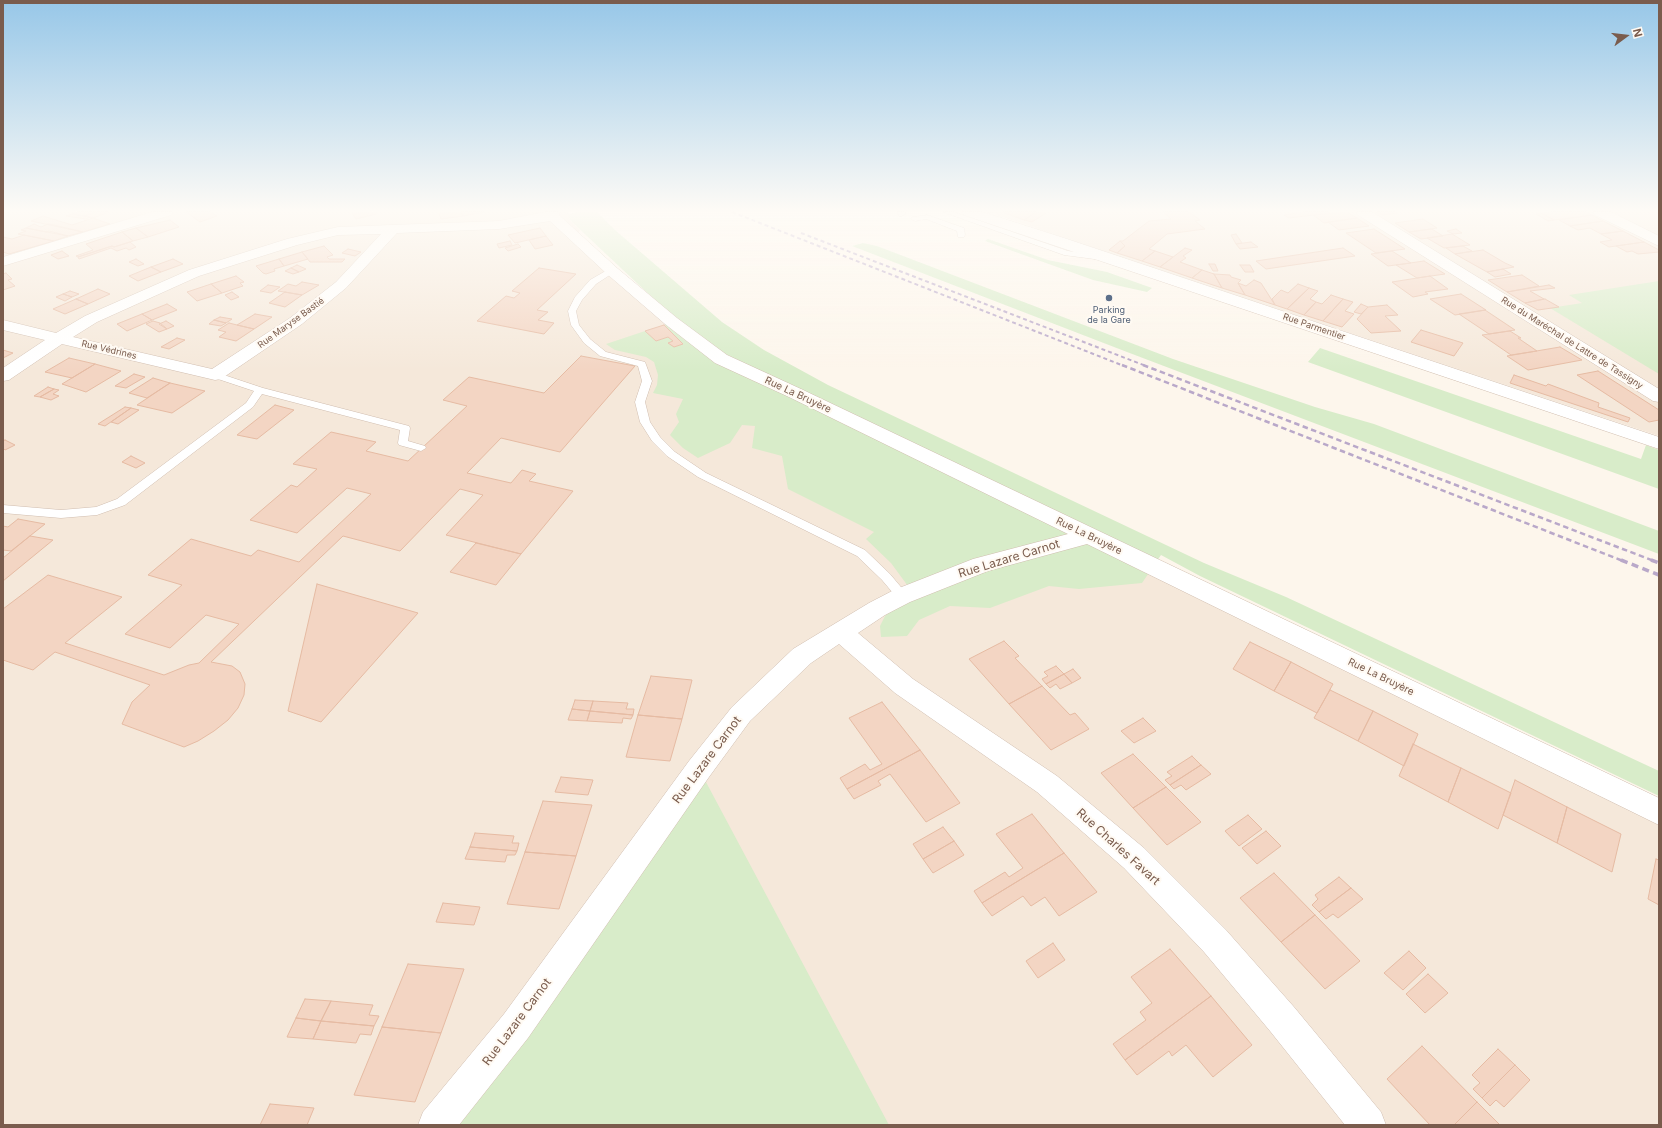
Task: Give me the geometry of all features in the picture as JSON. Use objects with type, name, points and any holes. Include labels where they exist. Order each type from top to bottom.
[{"type":"street","points":[[3,376],[59,338],[91,319],[194,273],[219,265]]},
{"type":"street","name":"Rue Maryse Bastié","points":[[215,375],[296,321],[341,285],[360,265]]},
{"type":"street","name":"Rue La Bruyère","points":[[605,265],[670,322],[721,359],[795,393],[1659,812]]},
{"type":"street","name":"Rue Parmentier","points":[[1128,265],[1659,443]]},
{"type":"street","name":"Rue du Maréchal de Lattre de Tassigny","points":[[1447,265],[1659,397]]},
{"type":"street","name":"Rue Védrines","points":[[3,325],[215,375]]},
{"type":"street","name":"Rue Lazare Carnot","points":[[436,1125],[516,1026],[699,769],[741,714],[802,656],[877,609],[902,596],[981,564],[1089,536]]},
{"type":"street","name":"Rue Charles Favart","points":[[841,632],[904,686],[1047,784],[1134,858],[1215,941],[1282,1019],[1368,1125]]},
{"type":"lane","points":[[612,271],[592,282],[578,299],[572,311],[575,325],[587,341],[603,354],[642,364],[647,381],[640,402],[645,422],[656,439],[671,454],[702,475],[861,553],[886,577],[902,596]]},
{"type":"lane","points":[[215,375],[260,390],[405,428],[403,443],[422,448]]},
{"type":"lane","points":[[3,509],[61,514],[97,510],[121,502],[250,405],[260,390]]},
{"type":"shaded area","points":[[3,265],[608,265],[671,321],[1659,812],[1659,1125],[3,1125]]},
{"type":"shaded area","points":[[1145,265],[1659,265],[1659,436]]},
{"type":"green space","points":[[617,265],[655,265],[722,322],[764,350],[828,385],[1204,563],[1286,597],[1659,771],[1659,796],[1200,576],[1161,555],[1142,583],[1079,589],[1049,586],[990,608],[950,606],[919,620],[907,636],[881,637],[880,626],[885,616],[892,609],[916,597],[891,563],[866,539],[874,532],[788,489],[782,456],[752,448],[755,426],[742,425],[730,443],[698,458],[683,448],[670,435],[679,422],[676,414],[683,399],[653,393],[657,385],[658,375],[654,362],[646,357],[615,350],[606,344],[645,331],[656,341],[668,337],[673,341],[668,343],[674,347],[683,344],[664,325],[675,319]]},
{"type":"green space","points":[[900,265],[926,265],[1173,359],[1315,407],[1374,424],[1659,531],[1659,554]]},
{"type":"green space","points":[[1050,265],[1071,265],[1107,272],[1152,288],[1147,292],[1093,280]]},
{"type":"green space","points":[[1659,281],[1659,374],[1550,308],[1582,303],[1569,295]]},
{"type":"green space","points":[[1320,348],[1641,459],[1646,445],[1659,450],[1659,489],[1308,362]]},
{"type":"green space","points":[[699,769],[889,1125],[436,1125]]},
{"type":"building","points":[[157,265],[181,265],[161,272],[151,267]]},
{"type":"building","points":[[283,265],[284,266],[274,269],[275,271],[266,274],[256,266]]},
{"type":"building","points":[[297,265],[306,269],[299,272],[291,268]]},
{"type":"building","points":[[1153,265],[1163,265],[1160,267]]},
{"type":"building","points":[[1163,265],[1187,265],[1202,270],[1192,278],[1160,267]]},
{"type":"building","points":[[1209,265],[1215,265],[1218,271],[1213,271]]},
{"type":"building","points":[[1240,265],[1250,265],[1254,272],[1245,272]]},
{"type":"building","points":[[1261,265],[1296,265],[1266,269]]},
{"type":"building","points":[[1396,265],[1430,265],[1445,274],[1417,278]]},
{"type":"building","points":[[1474,265],[1509,265],[1514,267],[1487,272]]},
{"type":"building","points":[[151,267],[161,272],[138,281],[129,276]]},
{"type":"building","points":[[291,268],[299,272],[293,274],[285,271]]},
{"type":"building","points":[[539,268],[576,274],[537,310],[548,312],[538,320],[554,323],[544,334],[477,321],[506,296],[514,298],[520,293],[512,291]]},
{"type":"building","points":[[1503,269],[1511,274],[1495,277],[1487,272]]},
{"type":"building","points":[[1202,270],[1214,274],[1222,288],[1192,278]]},
{"type":"building","points":[[6,273],[12,279],[8,280],[15,286],[3,290],[3,274]]},
{"type":"building","points":[[1214,274],[1230,275],[1231,277],[1241,280],[1238,283],[1245,295],[1222,288]]},
{"type":"building","points":[[1522,275],[1539,286],[1507,292],[1488,280]]},
{"type":"building","points":[[236,276],[244,282],[240,283],[243,286],[222,293],[211,284]]},
{"type":"building","points":[[1430,276],[1448,289],[1425,292],[1428,294],[1413,297],[1392,282]]},
{"type":"building","points":[[1254,280],[1261,283],[1275,305],[1245,295],[1238,283],[1246,286]]},
{"type":"building","points":[[302,282],[319,285],[302,295],[278,291],[288,284],[296,286]]},
{"type":"building","points":[[211,284],[222,293],[197,301],[187,292]]},
{"type":"building","points":[[1298,284],[1309,288],[1287,309],[1275,305],[1272,299],[1281,290],[1288,293]]},
{"type":"building","points":[[268,285],[280,287],[271,293],[260,291]]},
{"type":"building","points":[[1549,285],[1555,288],[1530,291],[1544,299],[1525,303],[1507,292]]},
{"type":"building","points":[[1309,288],[1318,291],[1310,299],[1316,302],[1304,315],[1287,309]]},
{"type":"building","points":[[98,289],[110,294],[88,304],[76,299]]},
{"type":"building","points":[[70,291],[79,294],[72,297],[63,294]]},
{"type":"building","points":[[232,292],[239,297],[231,300],[225,295]]},
{"type":"building","points":[[285,292],[302,295],[285,307],[269,303]]},
{"type":"building","points":[[63,294],[72,297],[65,301],[56,297]]},
{"type":"building","points":[[1461,294],[1486,310],[1455,315],[1430,299]]},
{"type":"building","points":[[1331,295],[1343,299],[1323,321],[1304,315],[1316,302],[1322,304]]},
{"type":"building","points":[[76,299],[88,304],[65,314],[53,309]]},
{"type":"building","points":[[1343,299],[1353,302],[1345,311],[1354,314],[1342,327],[1323,321]]},
{"type":"building","points":[[1545,299],[1559,307],[1538,310],[1525,303]]},
{"type":"building","points":[[167,304],[177,310],[152,320],[142,314]]},
{"type":"building","points":[[1361,304],[1368,307],[1361,314],[1354,312]]},
{"type":"building","points":[[1387,305],[1398,315],[1385,316],[1401,331],[1371,333],[1357,319],[1368,307]]},
{"type":"building","points":[[1485,310],[1515,330],[1489,334],[1459,314]]},
{"type":"building","points":[[142,314],[152,320],[127,331],[117,324]]},
{"type":"building","points":[[255,314],[272,317],[254,329],[237,325]]},
{"type":"building","points":[[220,317],[232,319],[226,323],[214,320]]},
{"type":"building","points":[[214,320],[226,323],[221,326],[209,324]]},
{"type":"building","points":[[153,321],[160,323],[167,329],[159,332],[146,324]]},
{"type":"building","points":[[166,321],[174,326],[167,329],[159,324]]},
{"type":"building","points":[[229,323],[254,329],[236,341],[219,337],[226,332],[218,330]]},
{"type":"building","points":[[664,325],[683,344],[674,347],[668,343],[673,341],[668,337],[656,341],[645,331]]},
{"type":"building","points":[[1421,330],[1463,343],[1454,356],[1411,342]]},
{"type":"building","points":[[1510,331],[1537,351],[1511,355],[1482,335]]},
{"type":"building","points":[[177,338],[185,340],[169,349],[161,347]]},
{"type":"building","points":[[1560,347],[1582,360],[1528,370],[1507,356]]},
{"type":"building","points":[[3,350],[13,353],[3,358]]},
{"type":"building","points":[[581,356],[635,366],[560,452],[501,438],[467,473],[511,483],[522,470],[536,474],[529,481],[573,491],[521,554],[446,535],[483,495],[460,489],[400,551],[343,536],[211,662],[232,666],[240,672],[245,684],[244,695],[238,708],[228,720],[198,741],[184,747],[122,724],[132,702],[150,685],[55,652],[33,670],[3,660],[3,609],[48,575],[122,597],[65,643],[164,675],[189,665],[199,663],[239,624],[206,615],[170,648],[125,634],[182,585],[148,575],[191,539],[251,556],[258,550],[299,562],[371,494],[347,488],[297,533],[250,520],[291,485],[297,487],[317,469],[293,464],[331,432],[376,442],[366,451],[408,461],[467,406],[443,400],[469,377],[544,393]]},
{"type":"building","points":[[69,358],[95,364],[72,378],[45,372]]},
{"type":"building","points":[[95,364],[121,371],[86,392],[62,384]]},
{"type":"building","points":[[1598,371],[1659,410],[1659,420],[1649,422],[1577,375]]},
{"type":"building","points":[[134,374],[145,377],[126,388],[115,386]]},
{"type":"building","points":[[1514,375],[1546,386],[1548,384],[1599,403],[1598,407],[1630,418],[1628,422],[1510,383]]},
{"type":"building","points":[[153,378],[170,383],[147,398],[129,393]]},
{"type":"building","points":[[170,383],[205,391],[172,413],[137,405]]},
{"type":"building","points":[[48,387],[54,389],[40,397],[34,396]]},
{"type":"building","points":[[54,389],[59,390],[53,394],[59,396],[51,400],[40,397]]},
{"type":"building","points":[[275,405],[294,410],[257,439],[237,435]]},
{"type":"building","points":[[125,407],[131,408],[105,426],[98,424]]},
{"type":"building","points":[[131,408],[139,410],[118,424],[111,422]]},
{"type":"building","points":[[5,440],[15,445],[5,450],[3,448],[3,441]]},
{"type":"building","points":[[131,456],[145,463],[136,468],[122,462]]},
{"type":"building","points":[[18,519],[45,524],[11,551],[3,550],[3,526],[8,527]]},
{"type":"building","points":[[30,536],[53,540],[3,581],[3,558]]},
{"type":"building","points":[[476,543],[521,554],[496,585],[450,572]]},
{"type":"building","points":[[317,584],[418,613],[321,722],[288,711]]},
{"type":"building","points":[[1004,641],[1019,656],[1015,658],[1042,686],[1009,704],[969,659]]},
{"type":"building","points":[[1250,642],[1291,662],[1274,691],[1233,669]]},
{"type":"building","points":[[1291,662],[1333,684],[1317,713],[1274,691]]},
{"type":"building","points":[[1056,666],[1064,674],[1046,684],[1042,679],[1048,676],[1044,672]]},
{"type":"building","points":[[1073,669],[1081,678],[1072,683],[1064,674]]},
{"type":"building","points":[[1064,674],[1072,683],[1060,689],[1056,684],[1050,688],[1046,684]]},
{"type":"building","points":[[651,676],[692,680],[682,719],[638,715]]},
{"type":"building","points":[[1042,686],[1070,715],[1075,713],[1089,729],[1051,750],[1009,704]]},
{"type":"building","points":[[1330,690],[1373,711],[1358,741],[1314,718]]},
{"type":"building","points":[[575,700],[593,701],[590,711],[572,709]]},
{"type":"building","points":[[593,701],[628,703],[626,709],[634,709],[633,715],[590,711]]},
{"type":"building","points":[[882,702],[920,750],[847,789],[840,778],[865,764],[870,770],[882,764],[849,718]]},
{"type":"building","points":[[572,709],[590,711],[587,721],[568,720]]},
{"type":"building","points":[[590,711],[633,715],[631,719],[623,718],[622,723],[587,721]]},
{"type":"building","points":[[1373,711],[1418,734],[1404,766],[1358,741]]},
{"type":"building","points":[[638,715],[682,719],[670,761],[626,757]]},
{"type":"building","points":[[1143,718],[1156,731],[1134,743],[1121,731]]},
{"type":"building","points":[[1413,744],[1461,768],[1448,802],[1399,776]]},
{"type":"building","points":[[920,750],[960,803],[926,822],[890,774],[878,781],[881,785],[854,799],[847,789]]},
{"type":"building","points":[[1133,754],[1166,787],[1133,808],[1101,773]]},
{"type":"building","points":[[1192,756],[1201,765],[1170,785],[1165,780],[1172,776],[1167,772]]},
{"type":"building","points":[[1201,765],[1211,774],[1186,790],[1181,785],[1174,789],[1170,785]]},
{"type":"building","points":[[1461,768],[1511,793],[1498,829],[1448,802]]},
{"type":"building","points":[[561,777],[593,780],[588,795],[555,792]]},
{"type":"building","points":[[1515,780],[1567,807],[1557,843],[1503,815]]},
{"type":"building","points":[[1166,787],[1201,822],[1167,845],[1133,808]]},
{"type":"building","points":[[543,801],[592,805],[576,856],[525,852]]},
{"type":"building","points":[[1567,807],[1621,834],[1612,872],[1557,843]]},
{"type":"building","points":[[1032,814],[1064,853],[982,903],[974,891],[1005,872],[1009,877],[1023,868],[996,834]]},
{"type":"building","points":[[1248,815],[1262,829],[1239,846],[1225,831]]},
{"type":"building","points":[[943,827],[954,841],[923,859],[913,844]]},
{"type":"building","points":[[1266,831],[1281,846],[1257,864],[1242,848]]},
{"type":"building","points":[[475,833],[514,836],[512,843],[519,843],[517,851],[470,847]]},
{"type":"building","points":[[954,841],[964,855],[933,873],[923,859]]},
{"type":"building","points":[[470,847],[517,851],[515,855],[507,855],[505,862],[465,859]]},
{"type":"building","points":[[525,852],[576,856],[559,909],[507,904]]},
{"type":"building","points":[[1064,853],[1097,892],[1059,916],[1045,897],[1031,906],[1023,896],[992,916],[982,903]]},
{"type":"building","points":[[1656,859],[1659,860],[1659,905],[1648,899]]},
{"type":"building","points":[[1274,873],[1315,915],[1281,942],[1240,898]]},
{"type":"building","points":[[1339,877],[1351,888],[1319,912],[1312,905],[1318,899],[1315,895]]},
{"type":"building","points":[[1351,888],[1363,899],[1338,918],[1333,914],[1326,919],[1319,912]]},
{"type":"building","points":[[443,903],[480,907],[474,925],[436,922]]},
{"type":"building","points":[[1315,915],[1360,961],[1325,989],[1281,942]]},
{"type":"building","points":[[1053,943],[1065,960],[1038,978],[1026,961]]},
{"type":"building","points":[[1170,949],[1211,996],[1125,1060],[1113,1044],[1146,1020],[1140,1012],[1152,1003],[1131,977]]},
{"type":"building","points":[[1409,951],[1426,968],[1403,990],[1384,973]]},
{"type":"building","points":[[408,964],[464,969],[441,1033],[382,1027]]},
{"type":"building","points":[[1428,974],[1448,993],[1425,1013],[1406,994]]},
{"type":"building","points":[[1211,996],[1252,1045],[1213,1077],[1186,1045],[1172,1056],[1169,1051],[1137,1075],[1125,1060]]},
{"type":"building","points":[[305,999],[331,1001],[321,1021],[296,1018]]},
{"type":"building","points":[[331,1001],[373,1005],[369,1015],[379,1016],[374,1026],[321,1021]]},
{"type":"building","points":[[296,1018],[321,1021],[313,1039],[287,1037]]},
{"type":"building","points":[[321,1021],[374,1026],[371,1035],[360,1034],[356,1043],[313,1039]]},
{"type":"building","points":[[382,1027],[441,1033],[415,1102],[354,1095]]},
{"type":"building","points":[[1422,1046],[1477,1102],[1454,1125],[1430,1125],[1387,1079]]},
{"type":"building","points":[[1498,1049],[1515,1065],[1482,1098],[1473,1089],[1480,1083],[1472,1075]]},
{"type":"building","points":[[1515,1065],[1530,1080],[1504,1107],[1496,1100],[1490,1106],[1482,1098]]},
{"type":"building","points":[[1477,1102],[1500,1125],[1454,1125]]},
{"type":"building","points":[[270,1104],[314,1108],[307,1125],[260,1125]]},
{"type":"railway","points":[[866,265],[1124,366]]},
{"type":"railway","points":[[883,265],[1146,366]]},
{"type":"railway","points":[[1122,365],[1623,561]]},
{"type":"railway","points":[[1143,365],[1654,561]]},
{"type":"railway","points":[[1621,560],[1659,575]]},
{"type":"railway","points":[[1651,560],[1659,563]]},
{"type":"place","name":"Parking de la Gare","points":[[1109,298]]}]
